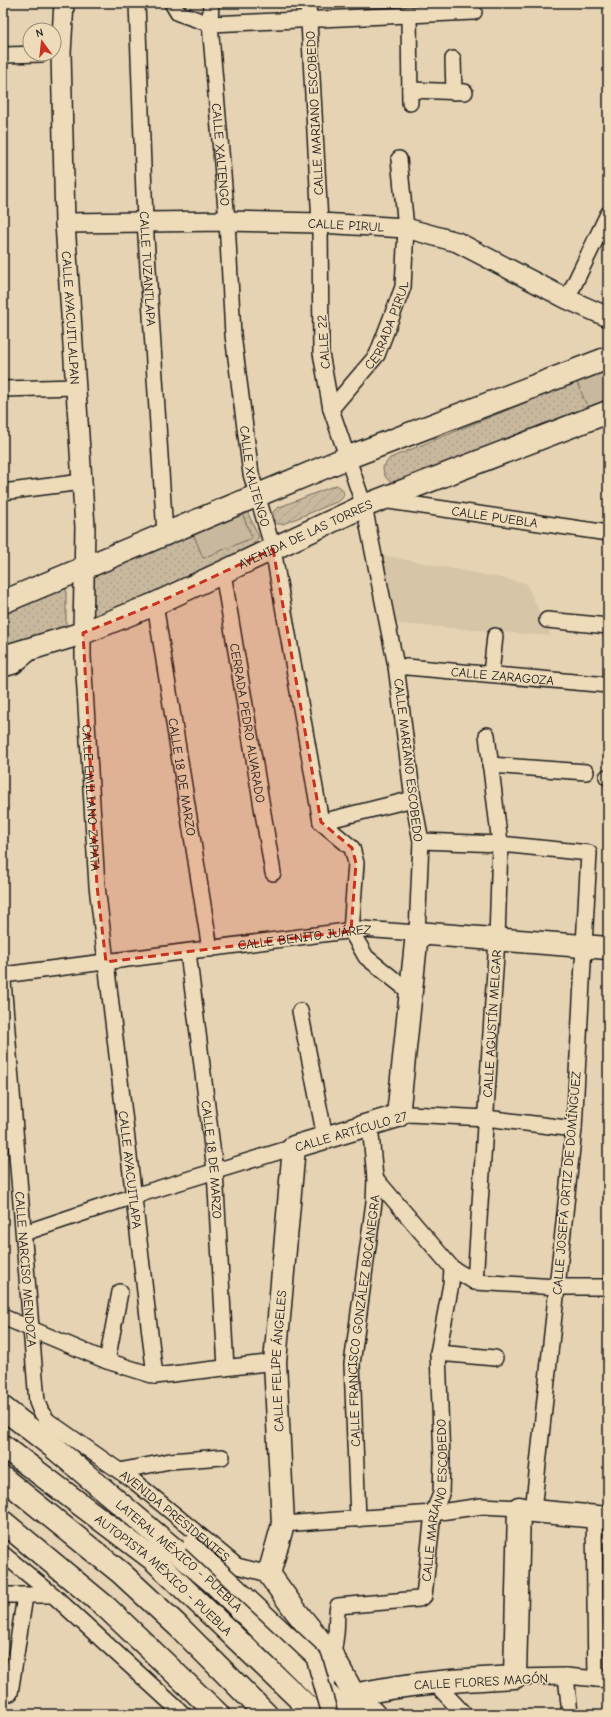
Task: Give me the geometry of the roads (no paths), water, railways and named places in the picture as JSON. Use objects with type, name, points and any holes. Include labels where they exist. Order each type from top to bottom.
[{"type":"main road","points":[[3,602],[349,457],[608,358]]},
{"type":"main road","name":"AVENIDA DE LAS TORRES","points":[[4,661],[37,647],[83,633],[155,604],[373,503],[608,412]]},
{"type":"main road","name":"CALLE BENITO JUÁREZ","points":[[417,933],[608,948]]},
{"type":"main road","name":"CALLE MARIANO ESCOBEDO","points":[[398,1116],[417,933]]},
{"type":"main road","name":"CALLE ARTÍCULO 27","points":[[294,1147],[398,1116]]},
{"type":"main road","name":"CALLE FELIPE ÁNGELES","points":[[269,1574],[283,1524],[275,1362],[294,1147]]},
{"type":"main road","name":"LATERAL MÉXICO - PUEBLA","points":[[3,1408],[34,1419],[52,1446],[215,1584],[350,1704]]},
{"type":"main road","name":"AUTOPISTA MÉXICO - PUEBLA","points":[[3,1446],[154,1560],[315,1714]]},
{"type":"main road","name":"AUTOPISTA MÉXICO - PUEBLA","points":[[3,1478],[121,1573],[178,1626],[266,1714]]},
{"type":"main road","points":[[526,1510],[601,1518]]},
{"type":"main road","name":"CALLE JOSEFA ORTIZ DE DOMÍNGUEZ","points":[[514,1677],[526,1510]]},
{"type":"main road","points":[[3,1522],[112,1613],[218,1714]]},
{"type":"main road","points":[[269,1574],[333,1657],[350,1704],[374,1714]]},
{"type":"main road","name":"CALLE FLORES MAGÓN","points":[[350,1704],[389,1687],[434,1682],[514,1677]]},
{"type":"street","name":"CALLE AYACUITLALPAN","points":[[60,22],[64,3]]},
{"type":"street","name":"CALLE TUZANTLAPA","points":[[137,3],[146,221],[165,534]]},
{"type":"street","points":[[172,3],[178,13],[210,24],[309,20],[363,9],[409,14],[474,12]]},
{"type":"street","name":"CALLE XALTENGO","points":[[211,3],[210,24],[227,221],[233,335],[252,474],[273,550],[321,822]]},
{"type":"street","name":"CALLE MARIANO ESCOBEDO","points":[[308,3],[320,223]]},
{"type":"street","points":[[409,14],[410,96],[460,92],[453,59]]},
{"type":"street","points":[[3,55],[22,55]]},
{"type":"street","name":"CALLE AYACUITLALPAN","points":[[53,62],[85,527],[83,633]]},
{"type":"street","name":"CERRADA PIRUL","points":[[332,409],[377,355],[403,287],[406,228],[399,160]]},
{"type":"street","points":[[567,299],[608,214]]},
{"type":"street","name":"CALLE PIRUL","points":[[65,223],[227,221],[320,223],[406,228],[457,242],[567,299],[608,316]]},
{"type":"street","name":"CALLE 22","points":[[320,223],[321,353],[332,409],[349,457]]},
{"type":"street","points":[[3,389],[76,387]]},
{"type":"street","name":"CALLE MARIANO ESCOBEDO","points":[[349,457],[373,503],[413,799],[421,842],[417,933]]},
{"type":"street","points":[[3,492],[82,482]]},
{"type":"street","name":"CALLE PUEBLA","points":[[373,503],[608,532]]},
{"type":"street","name":"CERRADA PEDRO ALVARADO","points":[[223,573],[273,874]]},
{"type":"street","name":"CALLE 18 DE MARZO","points":[[155,604],[210,949]]},
{"type":"street","points":[[547,620],[608,626]]},
{"type":"street","name":"CALLE EMILIANO ZAPATA","points":[[83,633],[83,657],[97,886],[106,962]]},
{"type":"street","points":[[491,674],[495,636]]},
{"type":"street","name":"CALLE ZARAGOZA","points":[[396,666],[608,685]]},
{"type":"street","name":"CALLE AGUSTÍN MELGAR","points":[[475,1282],[497,939],[500,844],[487,735]]},
{"type":"street","points":[[490,765],[586,772]]},
{"type":"street","points":[[321,822],[413,799]]},
{"type":"street","points":[[321,822],[352,848],[356,862],[351,931],[366,957],[411,993]]},
{"type":"street","points":[[421,842],[500,844]]},
{"type":"street","name":"CALLE JOSEFA ORTIZ DE DOMÍNGUEZ","points":[[500,844],[589,853],[574,1129],[557,1287],[526,1510]]},
{"type":"street","name":"CALLE BENITO JUÁREZ","points":[[3,975],[362,929],[417,933]]},
{"type":"street","name":"CALLE 18 DE MARZO","points":[[188,952],[215,1172],[226,1368]]},
{"type":"street","name":"CALLE AYACUITLAPA","points":[[106,962],[155,1376]]},
{"type":"street","name":"CALLE NARCISO MENDOZA","points":[[3,981],[37,1402],[34,1419]]},
{"type":"street","points":[[300,1011],[325,1138]]},
{"type":"street","name":"CALLE ARTÍCULO 27","points":[[398,1116],[409,1114],[486,1118],[574,1129]]},
{"type":"street","name":"CALLE FRANCISCO GONZÁLEZ BOCANEGRA","points":[[358,1518],[352,1364],[374,1202],[375,1178],[370,1124]]},
{"type":"street","name":"CALLE ARTÍCULO 27","points":[[24,1233],[134,1196],[294,1147]]},
{"type":"street","points":[[375,1178],[452,1268],[475,1282],[557,1287],[608,1287]]},
{"type":"street","name":"CALLE MARIANO ESCOBEDO","points":[[333,1657],[336,1631],[336,1613],[338,1606],[419,1599],[424,1596],[434,1513],[441,1494],[442,1460],[438,1353],[451,1284],[452,1268]]},
{"type":"street","points":[[107,1361],[120,1292]]},
{"type":"street","points":[[3,1317],[107,1361],[155,1376],[275,1362]]},
{"type":"street","points":[[438,1353],[495,1358]]},
{"type":"street","name":"AVENIDA PRESIDENTES","points":[[34,1419],[48,1421],[119,1471],[237,1566],[269,1574]]},
{"type":"street","points":[[119,1471],[170,1461],[222,1457]]},
{"type":"street","points":[[156,1500],[192,1543],[314,1658],[330,1714]]},
{"type":"street","points":[[283,1524],[434,1513],[482,1506],[526,1510]]},
{"type":"street","points":[[601,1518],[602,1680]]},
{"type":"street","points":[[3,1554],[53,1595],[183,1714]]},
{"type":"street","points":[[3,1594],[24,1596],[53,1595]]},
{"type":"street","points":[[10,1694],[24,1596]]},
{"type":"street","points":[[327,1682],[333,1657]]},
{"type":"street","points":[[566,1676],[570,1714]]},
{"type":"street","name":"CALLE FLORES MAGÓN","points":[[514,1677],[566,1676],[602,1680]]},
{"type":"street","points":[[434,1682],[464,1714]]}]
